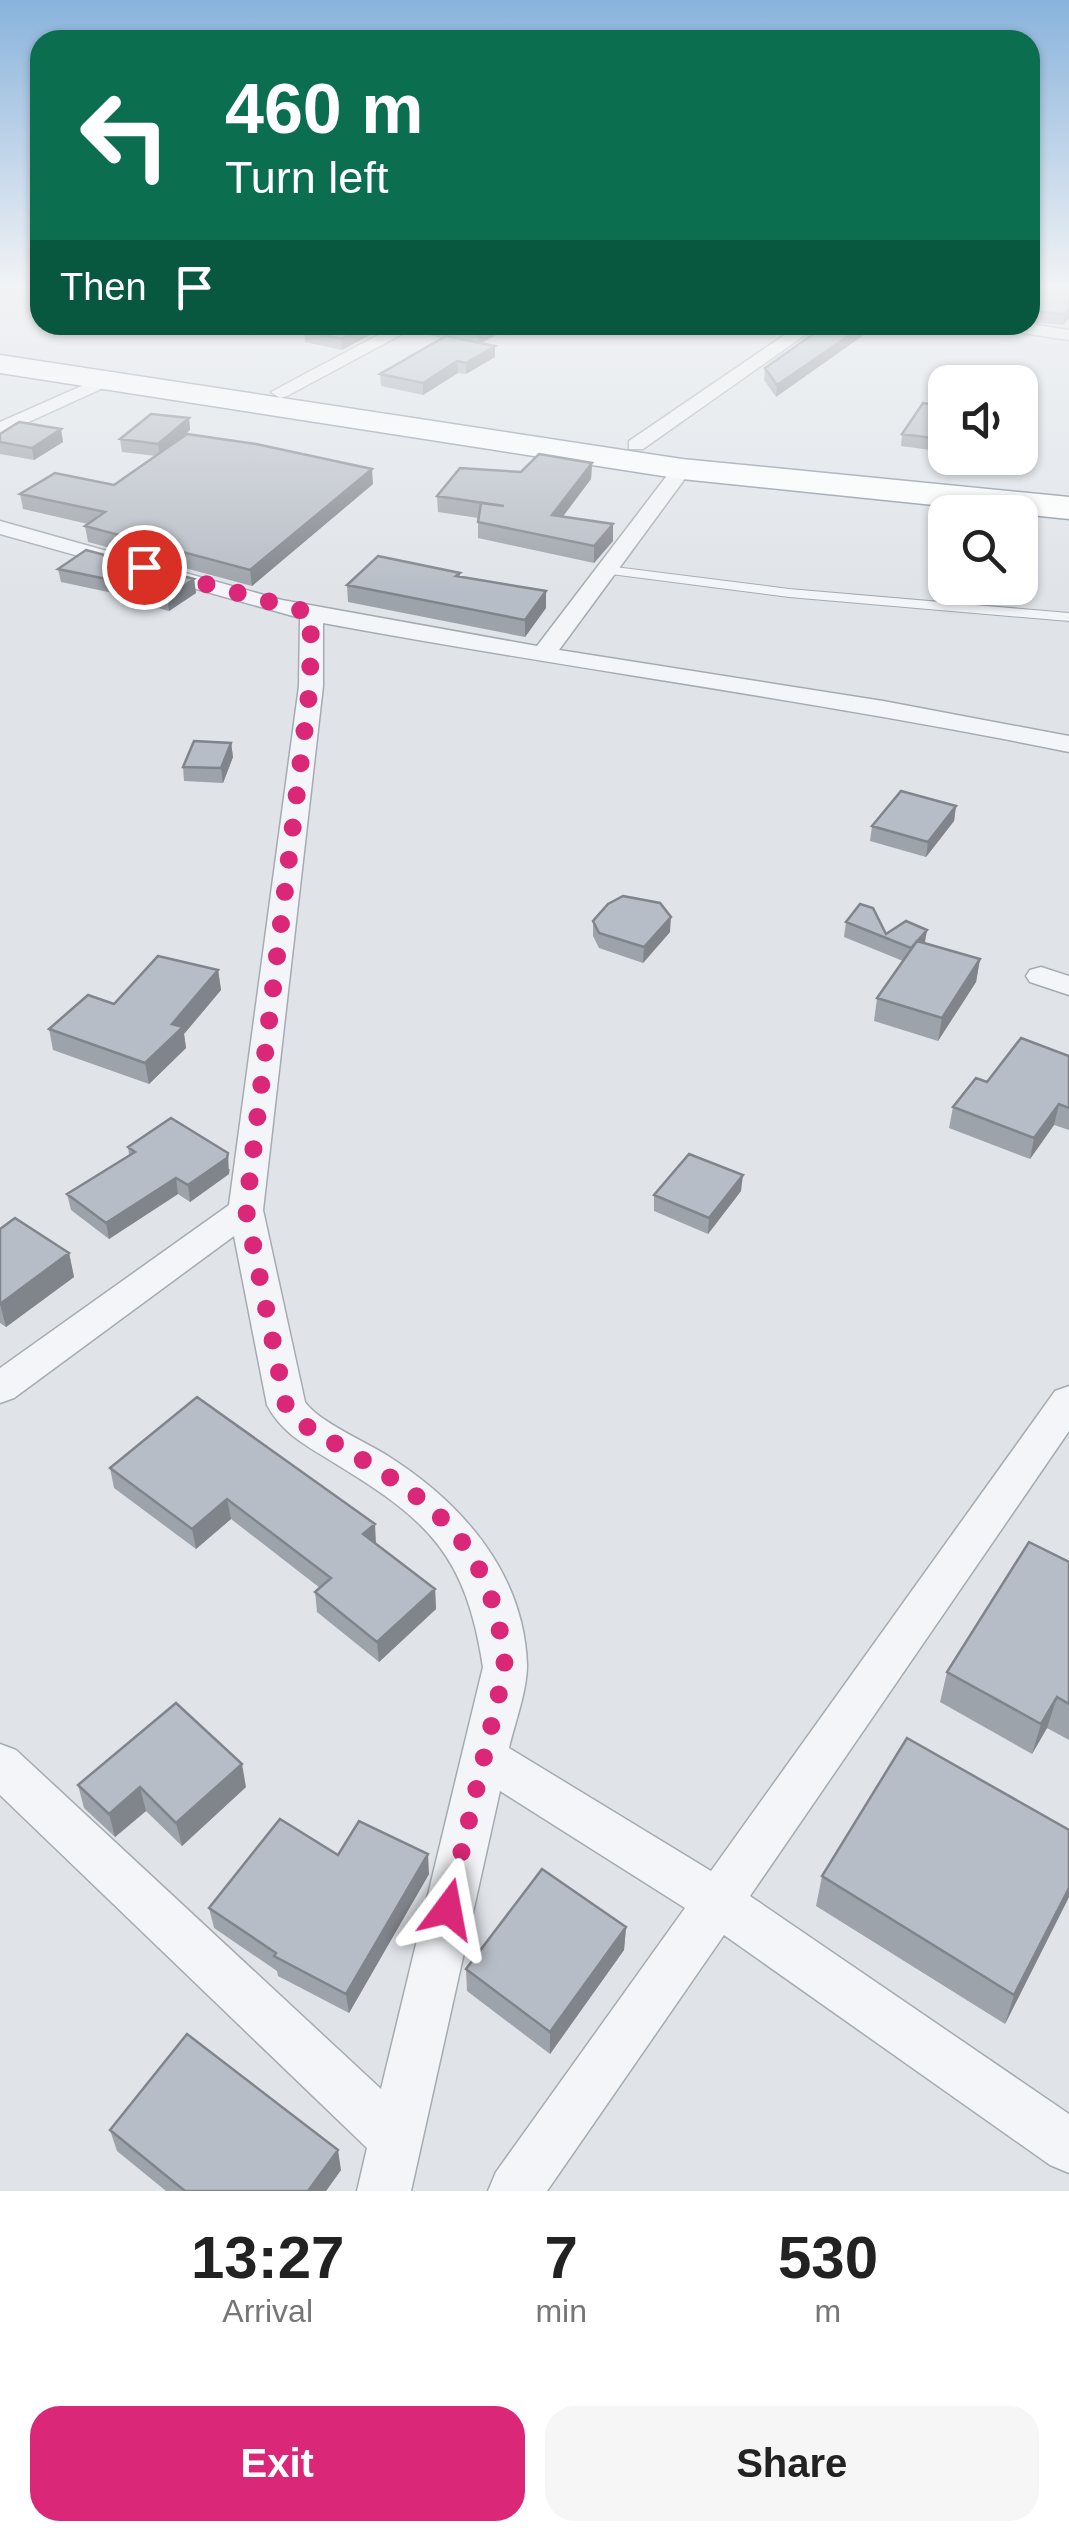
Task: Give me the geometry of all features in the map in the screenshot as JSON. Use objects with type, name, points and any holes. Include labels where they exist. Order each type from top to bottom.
[{"type":"highway","points":[[163,389],[682,470],[1069,508]]},
{"type":"highway","points":[[262,389],[636,446],[867,473],[1069,490]]},
{"type":"street","points":[[0,429],[84,389]]},
{"type":"street","points":[[280,392],[285,389]]},
{"type":"street","points":[[636,446],[718,389]]},
{"type":"street","points":[[542,656],[682,470]]},
{"type":"street","points":[[0,527],[311,613],[542,656],[923,712],[1069,744]]},
{"type":"street","points":[[311,613],[310,686],[246,1210],[286,1406],[296,1420],[422,1498],[467,1548],[485,1578],[502,1627],[505,1668],[384,2191]]},
{"type":"street","points":[[0,1388],[246,1210]]},
{"type":"street","points":[[515,2191],[1069,1401]]},
{"type":"street","points":[[483,1756],[718,1902],[1069,2146]]},
{"type":"street","points":[[0,1764],[395,2138]]},
{"type":"lane","points":[[607,570],[788,593],[1069,617]]},
{"type":"building","points":[[923,403],[928,404],[928,438],[902,434]]},
{"type":"building","points":[[151,414],[189,418],[158,444],[120,439]]},
{"type":"building","points":[[19,422],[61,429],[32,448],[0,442],[0,434]]},
{"type":"building","points":[[187,434],[256,444],[372,469],[250,570],[85,526],[105,512],[20,494],[55,473],[114,485]]},
{"type":"building","points":[[539,454],[592,463],[552,515],[613,524],[594,546],[478,522],[481,503],[504,506],[437,496],[460,468],[521,472]]},
{"type":"building","points":[[86,550],[194,579],[167,597],[126,587],[131,584],[58,569]]},
{"type":"building","points":[[378,556],[460,573],[456,576],[546,591],[525,620],[347,585]]},
{"type":"building","points":[[194,741],[231,743],[221,768],[183,767]]},
{"type":"building","points":[[901,791],[956,806],[928,842],[872,826]]},
{"type":"building","points":[[623,896],[660,903],[671,917],[644,947],[599,933],[593,921],[608,904]]},
{"type":"building","points":[[860,904],[873,908],[886,934],[906,921],[927,930],[911,948],[846,922]]},
{"type":"building","points":[[917,941],[980,959],[942,1018],[877,998]]},
{"type":"building","points":[[158,956],[218,970],[172,1024],[183,1027],[145,1063],[49,1029],[88,995],[114,1004]]},
{"type":"building","points":[[1021,1038],[1069,1056],[1069,1108],[1059,1104],[1034,1138],[953,1107],[976,1078],[987,1082]]},
{"type":"building","points":[[171,1118],[228,1153],[227,1158],[188,1185],[176,1178],[106,1223],[67,1194],[135,1152],[128,1147]]},
{"type":"building","points":[[689,1154],[743,1175],[709,1218],[654,1195]]},
{"type":"building","points":[[15,1218],[69,1253],[0,1304],[0,1229]]},
{"type":"building","points":[[197,1397],[375,1524],[363,1534],[435,1589],[377,1642],[315,1592],[331,1578],[227,1499],[192,1529],[110,1468]]},
{"type":"building","points":[[1029,1542],[1069,1562],[1069,1704],[1057,1697],[1041,1724],[947,1672]]},
{"type":"building","points":[[176,1703],[242,1764],[176,1823],[140,1787],[109,1814],[78,1785]]},
{"type":"building","points":[[907,1738],[1069,1830],[1069,1888],[1014,1995],[822,1876]]},
{"type":"building","points":[[280,1819],[338,1855],[359,1821],[428,1854],[346,1994],[274,1956],[276,1953],[209,1908]]},
{"type":"building","points":[[542,1869],[626,1927],[550,2032],[466,1969]]},
{"type":"building","points":[[187,2034],[338,2150],[308,2191],[185,2191],[110,2130]]},
{"type":"route","points":[[144,567],[311,613],[310,686],[246,1210],[286,1406],[296,1420],[422,1498],[467,1548],[485,1578],[502,1627],[505,1668],[448,1909]]}]
